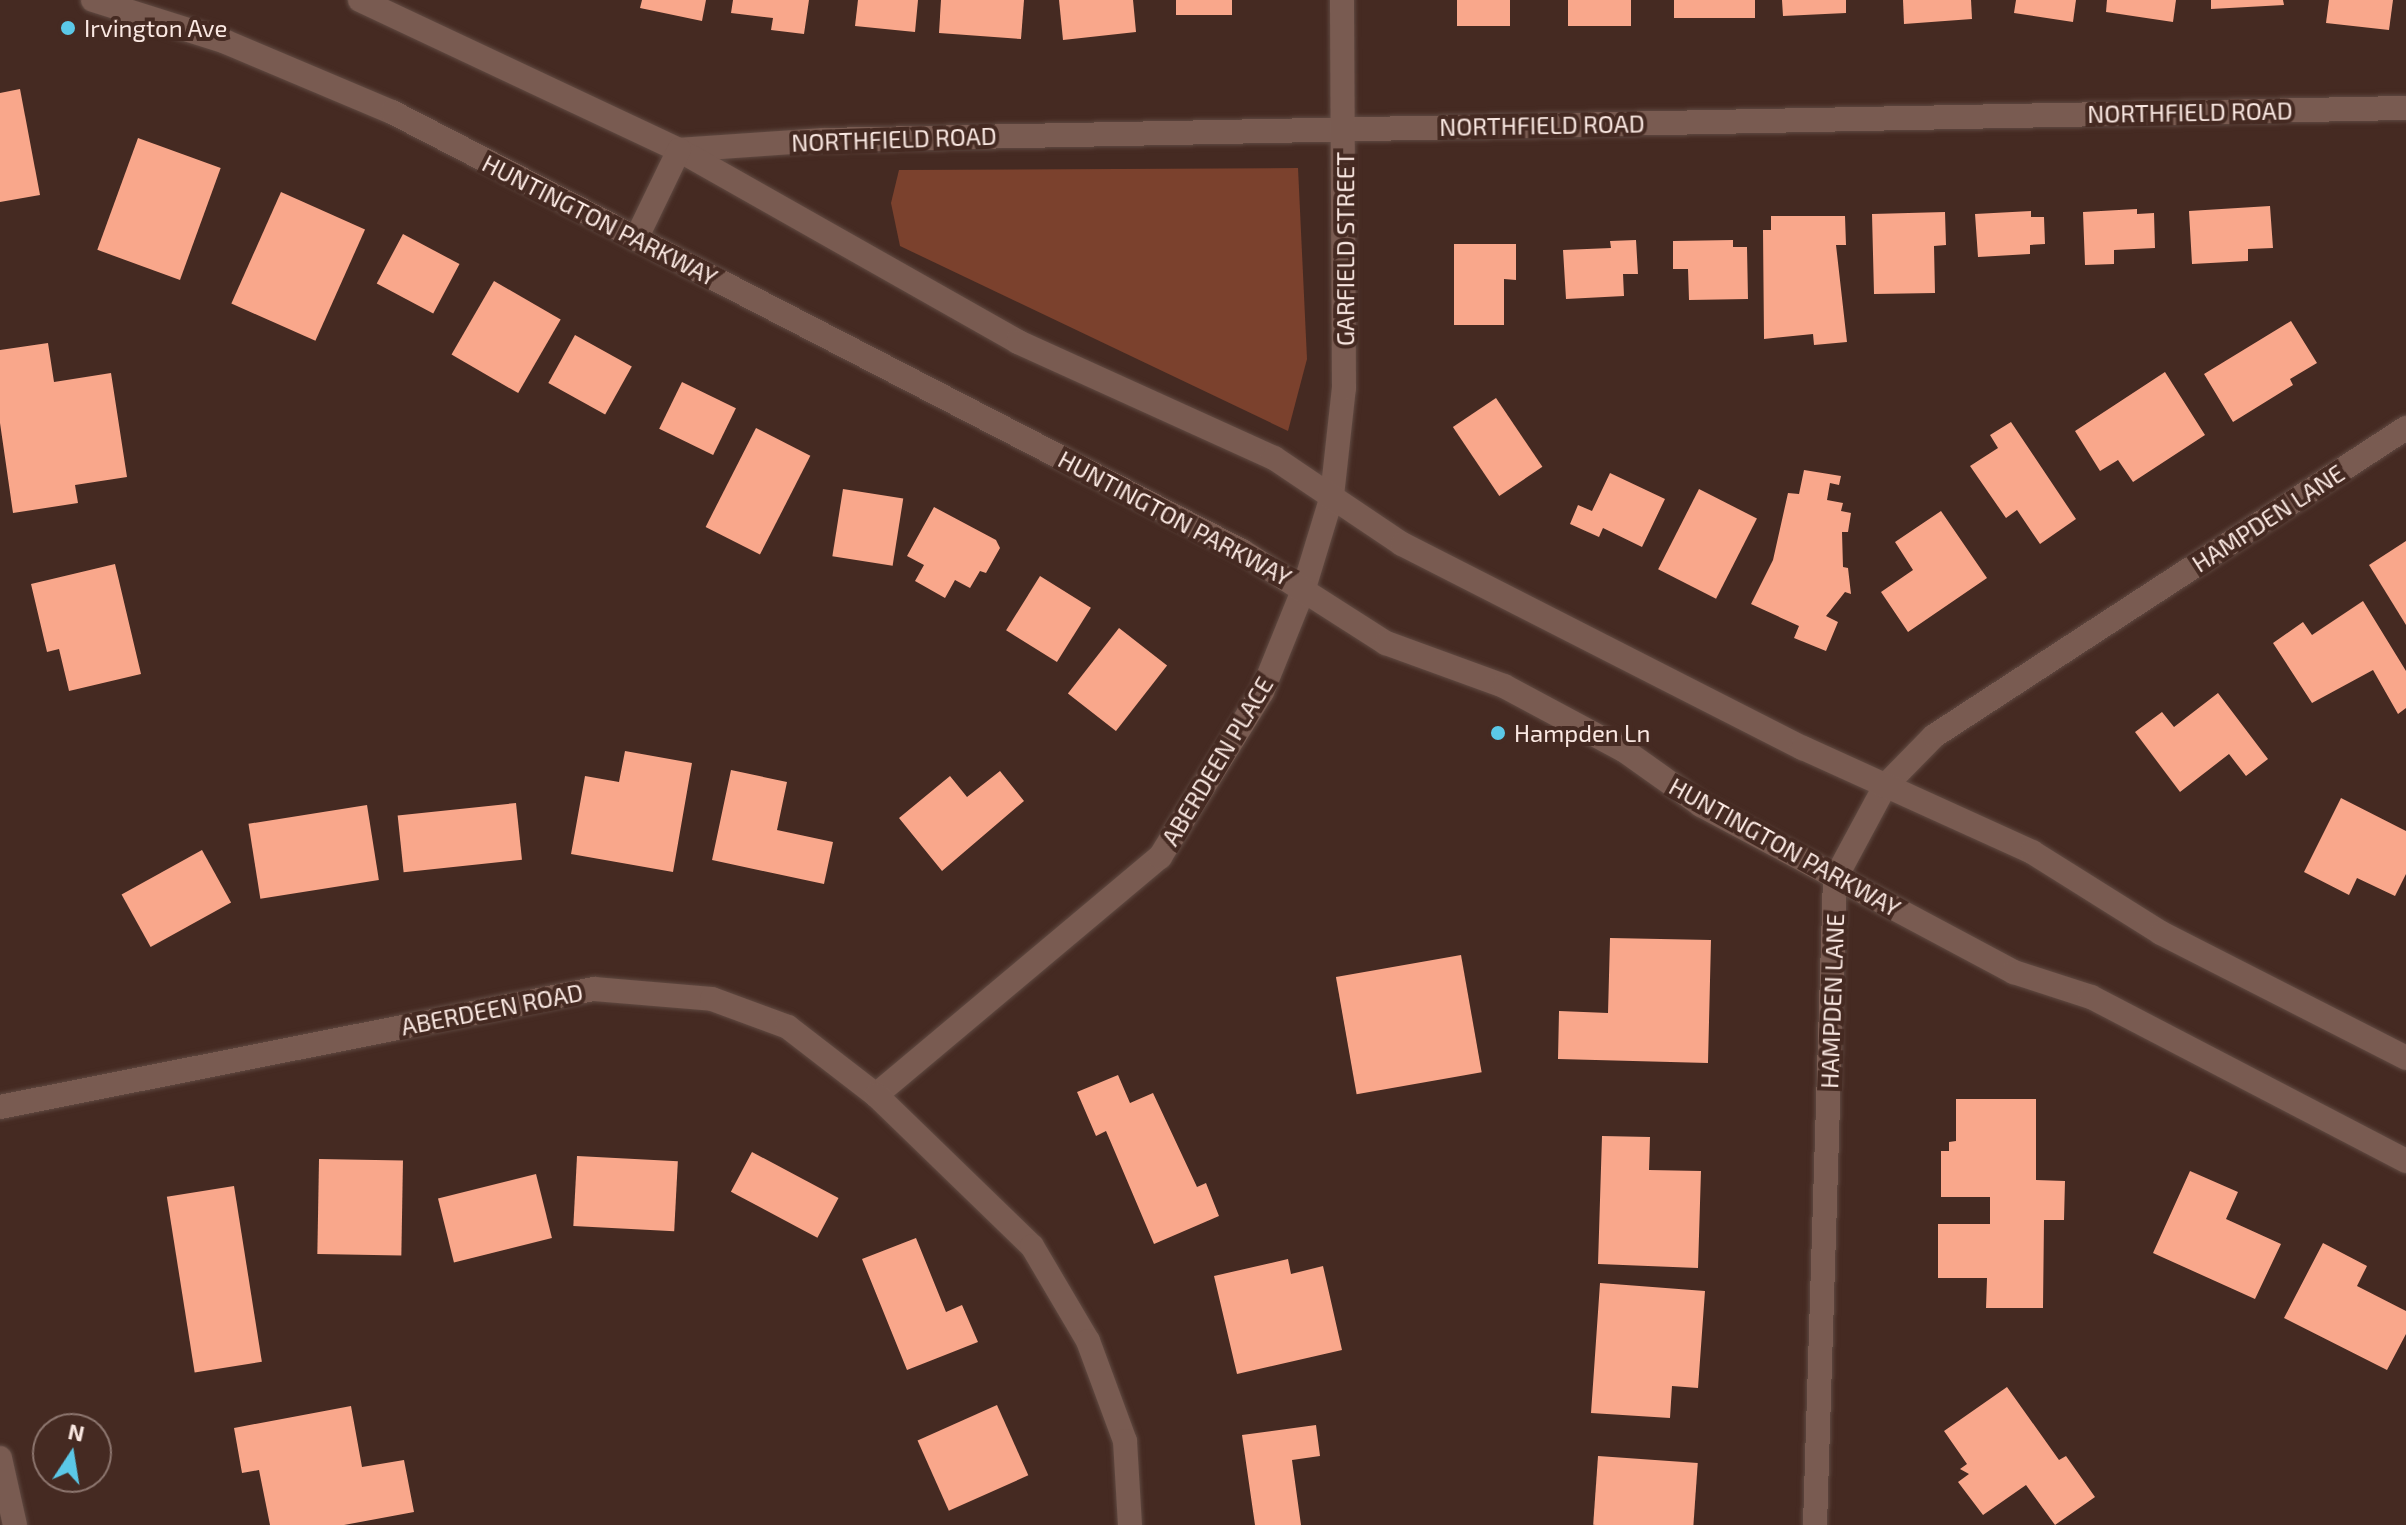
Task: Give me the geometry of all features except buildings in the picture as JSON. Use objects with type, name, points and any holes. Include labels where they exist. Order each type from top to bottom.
[{"type":"street","name":"HUNTINGTON PARKWAY","points":[[93,0],[318,77],[1228,544],[1304,588],[1386,643],[1504,686],[1625,751],[1701,805],[2014,972],[2121,1012],[2406,1161]]},
{"type":"street","points":[[360,0],[679,150],[1018,342],[1224,433],[1332,496],[1402,544],[1885,786],[2032,852],[2161,933],[2406,1058]]},
{"type":"street","name":"GARFIELD STREET","points":[[1332,496],[1344,388],[1346,129],[1342,0]]},
{"type":"street","name":"NORTHFIELD ROAD","points":[[679,150],[823,140],[2406,108]]},
{"type":"street","points":[[636,239],[679,150]]},
{"type":"street","name":"HAMPDEN LANE","points":[[1815,1525],[1835,879],[1885,786],[1934,736],[2406,428]]},
{"type":"street","name":"ABERDEEN PLACE","points":[[876,1095],[1160,857],[1262,692],[1304,588],[1332,496]]},
{"type":"street","name":"ABERDEEN ROAD","points":[[0,1107],[594,989],[712,999],[788,1027],[876,1095],[1032,1246],[1088,1341],[1125,1441],[1130,1525]]},
{"type":"street","points":[[0,1458],[15,1525]]},
{"type":"shaded area","points":[[1298,168],[1307,359],[1288,431],[900,246],[891,203],[899,170]]},
{"type":"place","name":"Irvington Ave","points":[[68,28]]},
{"type":"place","name":"Hampden Ln","points":[[1498,733]]}]
